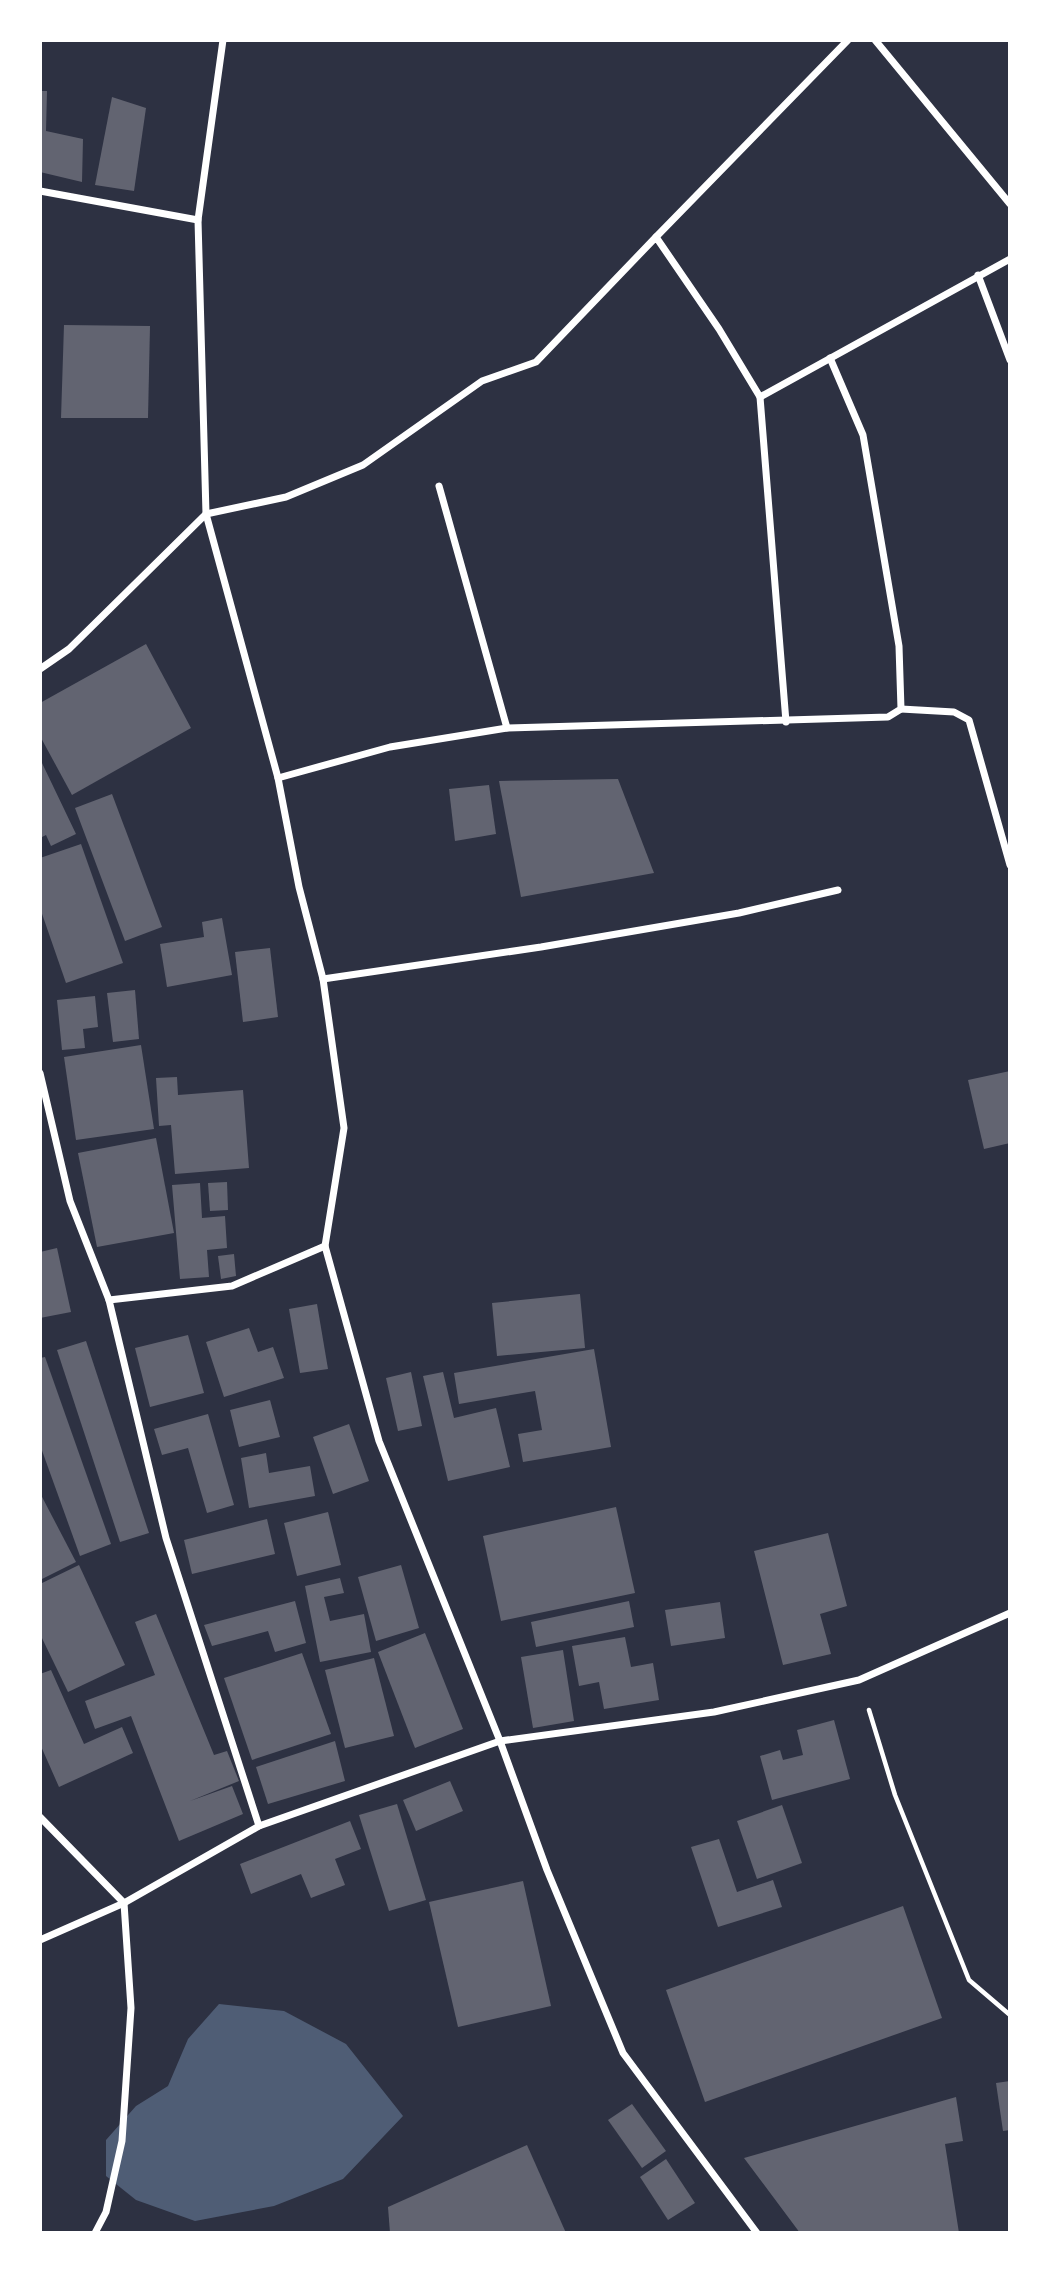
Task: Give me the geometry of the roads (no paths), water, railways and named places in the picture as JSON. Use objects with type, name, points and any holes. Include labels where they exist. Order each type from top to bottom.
[{"type":"street","points":[[223,40],[198,220],[206,514],[278,778],[299,887],[323,979],[344,1128],[325,1245],[379,1441],[500,1741],[547,1870],[623,2053],[757,2233]]},
{"type":"street","points":[[40,669],[68,649],[206,514],[286,497],[363,465],[482,382],[536,362],[848,40]]},
{"type":"street","points":[[875,40],[1010,204]]},
{"type":"street","points":[[40,191],[198,220]]},
{"type":"street","points":[[656,237],[719,329],[760,397],[786,722]]},
{"type":"street","points":[[760,397],[1010,259]]},
{"type":"street","points":[[978,275],[1010,359]]},
{"type":"street","points":[[830,358],[863,435],[899,646],[901,709]]},
{"type":"street","points":[[439,486],[507,728]]},
{"type":"street","points":[[278,778],[390,747],[507,728],[888,718],[901,709],[954,712],[969,720],[1010,865]]},
{"type":"street","points":[[323,979],[541,947],[739,913],[838,890]]},
{"type":"street","points":[[40,1073],[69,1201],[109,1300],[166,1538],[259,1826]]},
{"type":"street","points":[[109,1300],[232,1286],[325,1245]]},
{"type":"street","points":[[40,1940],[124,1903],[259,1826],[500,1741],[715,1712],[859,1679],[1010,1613]]},
{"type":"street","points":[[40,1817],[124,1903],[131,2008],[121,2141],[106,2212],[95,2233]]},
{"type":"water","points":[[219,2004],[284,2011],[346,2044],[403,2116],[343,2179],[274,2206],[195,2221],[136,2200],[106,2176],[106,2140],[136,2106],[168,2086],[188,2039]]}]
